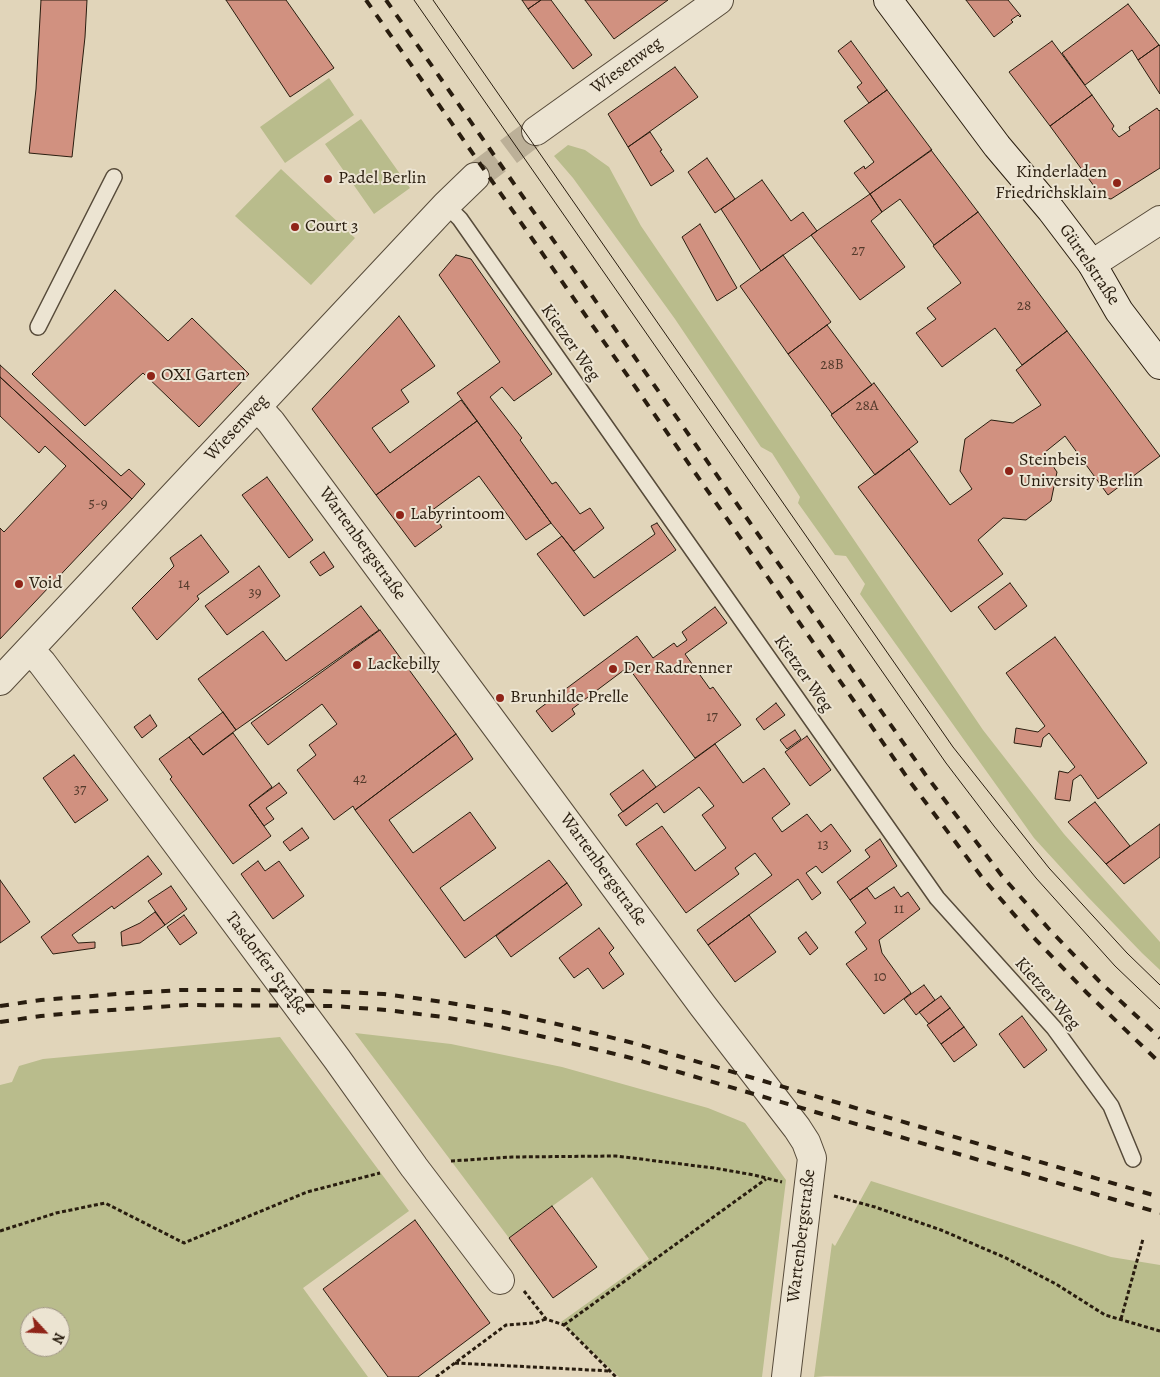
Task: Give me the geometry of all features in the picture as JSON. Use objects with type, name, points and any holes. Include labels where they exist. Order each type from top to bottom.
[{"type":"street","name":"Wiesenweg","points":[[536,132],[719,0]]},
{"type":"street","name":"Gürtelstraße","points":[[888,0],[997,146],[1051,210],[1092,264],[1119,311],[1160,365]]},
{"type":"street","name":"Wiesenweg","points":[[0,681],[446,205],[475,177]]},
{"type":"street","points":[[1092,264],[1160,220]]},
{"type":"street","name":"Wartenbergstraße","points":[[257,407],[277,430],[703,1006],[806,1142],[812,1158],[786,1377]]},
{"type":"street","name":"Tasdorfer Straße","points":[[30,650],[91,728],[331,1051],[414,1167],[500,1280]]},
{"type":"lane","points":[[38,327],[114,177]]},
{"type":"lane","name":"Kietzer Weg","points":[[446,205],[460,220],[938,898],[1054,1028],[1106,1098],[1133,1159]]},
{"type":"path","points":[[0,1230],[56,1213],[105,1203],[184,1243],[307,1192],[380,1173]]},
{"type":"path","points":[[564,1326],[767,1178]]},
{"type":"path","points":[[1143,1239],[1121,1319],[1160,1331]]},
{"type":"path","points":[[500,1280],[518,1282],[546,1319],[564,1326],[616,1377]]},
{"type":"path","points":[[436,1377],[506,1325],[534,1323],[546,1319]]},
{"type":"path","points":[[455,1363],[610,1370]]},
{"type":"green space","points":[[329,78],[354,115],[285,163],[260,127]]},
{"type":"green space","points":[[361,119],[410,188],[374,214],[325,144]]},
{"type":"green space","points":[[568,145],[585,150],[609,167],[641,226],[983,730],[1064,834],[1160,942],[1160,970],[1087,896],[1034,838],[860,594],[865,584],[846,556],[835,555],[798,503],[800,497],[772,453],[761,447],[675,319],[573,178],[554,156]]},
{"type":"green space","name":"Court 3","points":[[281,169],[355,238],[311,285],[235,216]]},
{"type":"green space","points":[[355,1033],[451,1044],[562,1067],[708,1108],[745,1123],[786,1180],[762,1377],[619,1377],[561,1322],[649,1259],[592,1177],[509,1238]]},
{"type":"green space","points":[[280,1037],[409,1211],[303,1288],[368,1377],[0,1377],[0,1085],[12,1082],[19,1066],[43,1059]]},
{"type":"green space","points":[[871,1181],[1111,1257],[1160,1265],[1160,1377],[814,1377],[832,1243],[835,1246]]},
{"type":"building","points":[[41,0],[87,0],[85,37],[72,157],[29,153],[36,89]]},
{"type":"building","points":[[226,0],[286,0],[334,68],[290,97]]},
{"type":"building","points":[[522,0],[541,0],[528,9]]},
{"type":"building","points":[[541,0],[551,0],[592,55],[573,69],[528,9]]},
{"type":"building","points":[[585,0],[668,0],[614,39]]},
{"type":"building","points":[[966,0],[1008,0],[1021,16],[1018,15],[1011,20],[1013,22],[994,37]]},
{"type":"building","points":[[1128,4],[1159,45],[1138,60],[1132,50],[1085,85],[1062,53]]},
{"type":"building","points":[[851,41],[887,90],[869,103],[857,87],[862,83],[838,51]]},
{"type":"building","points":[[1052,41],[1092,95],[1050,126],[1009,72]]},
{"type":"building","points":[[1160,46],[1160,94],[1138,60]]},
{"type":"building","points":[[675,67],[698,97],[628,147],[608,114]]},
{"type":"building","points":[[887,90],[932,150],[870,194],[854,173],[864,166],[865,169],[874,162],[844,121]]},
{"type":"building","points":[[1092,95],[1114,126],[1112,129],[1119,137],[1130,130],[1129,127],[1157,108],[1160,110],[1160,168],[1111,199],[1102,197],[1050,126]]},
{"type":"building","points":[[650,132],[674,171],[651,186],[628,147]]},
{"type":"building","points":[[931,150],[978,212],[934,245],[900,199],[882,212],[870,194]]},
{"type":"building","points":[[707,158],[735,199],[715,213],[688,172]]},
{"type":"building","points":[[762,180],[791,221],[803,212],[817,231],[761,271],[721,209]]},
{"type":"building","points":[[870,194],[882,212],[871,221],[905,267],[860,300],[811,235]]},
{"type":"building","points":[[978,212],[1067,331],[1022,365],[995,328],[942,367],[916,333],[936,319],[927,308],[961,283],[933,246]]},
{"type":"building","points":[[700,224],[737,288],[717,301],[682,237]]},
{"type":"building","points":[[456,255],[471,259],[552,374],[514,401],[502,387],[490,397],[522,438],[520,440],[552,484],[556,482],[580,514],[590,508],[604,528],[574,551],[551,523],[457,393],[500,362],[439,275]]},
{"type":"building","points":[[783,255],[831,322],[788,354],[740,286]]},
{"type":"building","points":[[115,290],[168,341],[192,318],[249,374],[199,427],[143,373],[85,426],[32,374]]},
{"type":"building","points":[[399,316],[435,366],[401,390],[409,402],[372,428],[390,453],[461,400],[477,421],[376,495],[312,409]]},
{"type":"building","points":[[827,325],[872,385],[832,414],[788,354]]},
{"type":"building","name":"Steinbeis University Berlin","points":[[1067,331],[1160,456],[1108,495],[1065,436],[1044,453],[1057,472],[1051,501],[1026,520],[1003,518],[978,540],[1003,574],[951,612],[858,487],[909,449],[950,505],[972,489],[960,471],[965,439],[991,420],[1013,423],[1041,405],[1016,370]]},
{"type":"building","points":[[0,365],[121,476],[129,469],[145,484],[132,499],[0,377]]},
{"type":"building","points":[[0,377],[132,499],[0,639],[0,528],[4,532],[66,466],[45,446],[39,453],[0,416]]},
{"type":"building","points":[[874,383],[918,442],[875,475],[831,415]]},
{"type":"building","points":[[477,421],[551,523],[526,540],[479,476],[431,511],[442,527],[415,547],[376,495]]},
{"type":"building","points":[[267,477],[313,540],[289,558],[242,495]]},
{"type":"building","points":[[657,523],[676,550],[584,616],[537,554],[562,536],[594,578],[655,534],[651,526]]},
{"type":"building","points":[[201,535],[229,572],[197,596],[199,599],[157,640],[132,608],[174,566],[170,558]]},
{"type":"building","points":[[324,552],[334,567],[320,576],[310,562]]},
{"type":"building","points":[[259,566],[280,596],[227,635],[205,606]]},
{"type":"building","points":[[1010,583],[1027,606],[995,630],[978,607]]},
{"type":"building","points":[[361,606],[379,630],[236,730],[198,679],[263,631],[286,661]]},
{"type":"building","points":[[715,607],[727,623],[685,654],[710,689],[713,687],[741,725],[695,758],[628,667],[572,709],[575,714],[552,732],[536,711],[637,636],[653,658],[674,643],[677,647],[687,640],[682,632]]},
{"type":"building","points":[[380,630],[456,734],[355,810],[353,806],[334,820],[297,770],[316,755],[309,745],[337,724],[322,704],[268,745],[251,723]]},
{"type":"building","points":[[1055,637],[1147,763],[1098,799],[1080,775],[1073,780],[1070,801],[1055,799],[1059,771],[1068,773],[1075,767],[1049,733],[1043,738],[1041,747],[1014,743],[1016,728],[1038,732],[1045,726],[1006,673]]},
{"type":"building","points":[[776,703],[785,715],[764,730],[756,719]]},
{"type":"building","points":[[223,712],[236,730],[203,755],[189,737]]},
{"type":"building","points":[[150,715],[157,726],[142,738],[134,727]]},
{"type":"building","points":[[795,730],[801,739],[787,749],[780,740]]},
{"type":"building","points":[[233,733],[272,787],[249,805],[271,836],[233,864],[170,779],[172,777],[159,759],[189,737],[203,755]]},
{"type":"building","points":[[456,734],[473,759],[389,820],[413,853],[470,812],[496,848],[440,888],[464,921],[549,860],[567,883],[465,958],[355,810]]},
{"type":"building","points":[[807,736],[831,770],[810,786],[785,752]]},
{"type":"building","points":[[715,744],[743,783],[764,768],[790,804],[772,818],[782,832],[807,814],[821,832],[831,824],[851,851],[822,873],[816,866],[806,873],[821,893],[812,900],[798,879],[708,945],[697,930],[772,875],[755,853],[735,868],[739,874],[686,913],[636,844],[662,826],[695,871],[726,848],[702,815],[714,806],[699,787],[664,813],[657,803],[626,826],[618,815]]},
{"type":"building","points":[[74,755],[108,800],[75,823],[43,778]]},
{"type":"building","points":[[643,770],[656,787],[623,812],[610,794]]},
{"type":"building","points":[[279,783],[287,793],[266,808],[274,819],[264,826],[249,805]]},
{"type":"building","points":[[1095,802],[1130,846],[1106,864],[1068,822]]},
{"type":"building","points":[[1160,824],[1160,857],[1124,884],[1106,864]]},
{"type":"building","points":[[302,828],[309,838],[290,851],[283,842]]},
{"type":"building","points":[[880,839],[897,866],[850,900],[837,882],[870,857],[865,850]]},
{"type":"building","points":[[148,856],[162,874],[114,909],[112,906],[72,935],[78,943],[95,942],[95,948],[53,954],[41,937]]},
{"type":"building","points":[[258,861],[265,871],[279,861],[304,896],[273,919],[241,874]]},
{"type":"building","points":[[0,880],[30,922],[0,943]]},
{"type":"building","points":[[567,883],[582,905],[511,957],[496,936]]},
{"type":"building","points":[[171,886],[187,909],[165,925],[148,901]]},
{"type":"building","points":[[894,887],[901,897],[908,892],[920,909],[879,940],[882,953],[911,993],[884,1014],[846,964],[867,949],[855,932],[866,923],[850,900],[867,888],[875,899]]},
{"type":"building","points":[[155,912],[165,925],[140,943],[122,946],[121,932],[140,923]]},
{"type":"building","points":[[184,915],[197,933],[180,945],[167,927]]},
{"type":"building","points":[[749,915],[776,952],[735,982],[708,945]]},
{"type":"building","points":[[599,928],[614,948],[609,953],[624,974],[603,989],[588,968],[574,978],[559,958]]},
{"type":"building","points":[[806,932],[818,948],[810,955],[798,938]]},
{"type":"building","points":[[924,985],[935,1000],[916,1015],[904,999]]},
{"type":"building","points":[[941,996],[950,1008],[929,1024],[919,1012]]},
{"type":"building","points":[[950,1008],[964,1027],[941,1044],[927,1025]]},
{"type":"building","points":[[1022,1016],[1047,1050],[1024,1068],[999,1034]]},
{"type":"building","points":[[964,1027],[977,1045],[954,1062],[941,1044]]},
{"type":"building","points":[[552,1206],[597,1267],[553,1298],[509,1238]]},
{"type":"building","points":[[415,1220],[490,1323],[418,1377],[388,1377],[323,1289]]},
{"type":"tunnel","points":[[475,177],[536,131]]},
{"type":"tram line","points":[[414,0],[946,763],[1036,878],[1115,966],[1160,1009]]},
{"type":"tram line","points":[[433,0],[953,747],[1049,868],[1127,953],[1160,985]]},
{"type":"railway","points":[[366,0],[911,783],[981,876],[1036,940],[1087,993],[1160,1063]]},
{"type":"railway","points":[[386,0],[925,774],[1002,876],[1049,929],[1099,981],[1160,1038]]},
{"type":"railway","points":[[0,1006],[41,1000],[181,990],[323,991],[384,994],[444,1002],[504,1012],[637,1044],[1160,1197]]},
{"type":"railway","points":[[0,1022],[82,1012],[187,1005],[334,1006],[443,1017],[500,1027],[631,1058],[1160,1213]]},
{"type":"place","name":"Padel Berlin","points":[[328,179]]},
{"type":"place","name":"Kinderladen Friedrichsklain","points":[[1117,183]]},
{"type":"place","name":"Court 3","points":[[295,227]]},
{"type":"place","name":"OXI Garten","points":[[151,376]]},
{"type":"place","name":"Steinbeis University Berlin","points":[[1009,471]]},
{"type":"place","name":"Labyrintoom","points":[[400,515]]},
{"type":"place","name":"Void","points":[[19,584]]},
{"type":"place","name":"Lackebilly","points":[[357,665]]},
{"type":"place","name":"Der Radrenner","points":[[613,669]]},
{"type":"place","name":"Brunhilde Prelle","points":[[500,698]]}]
